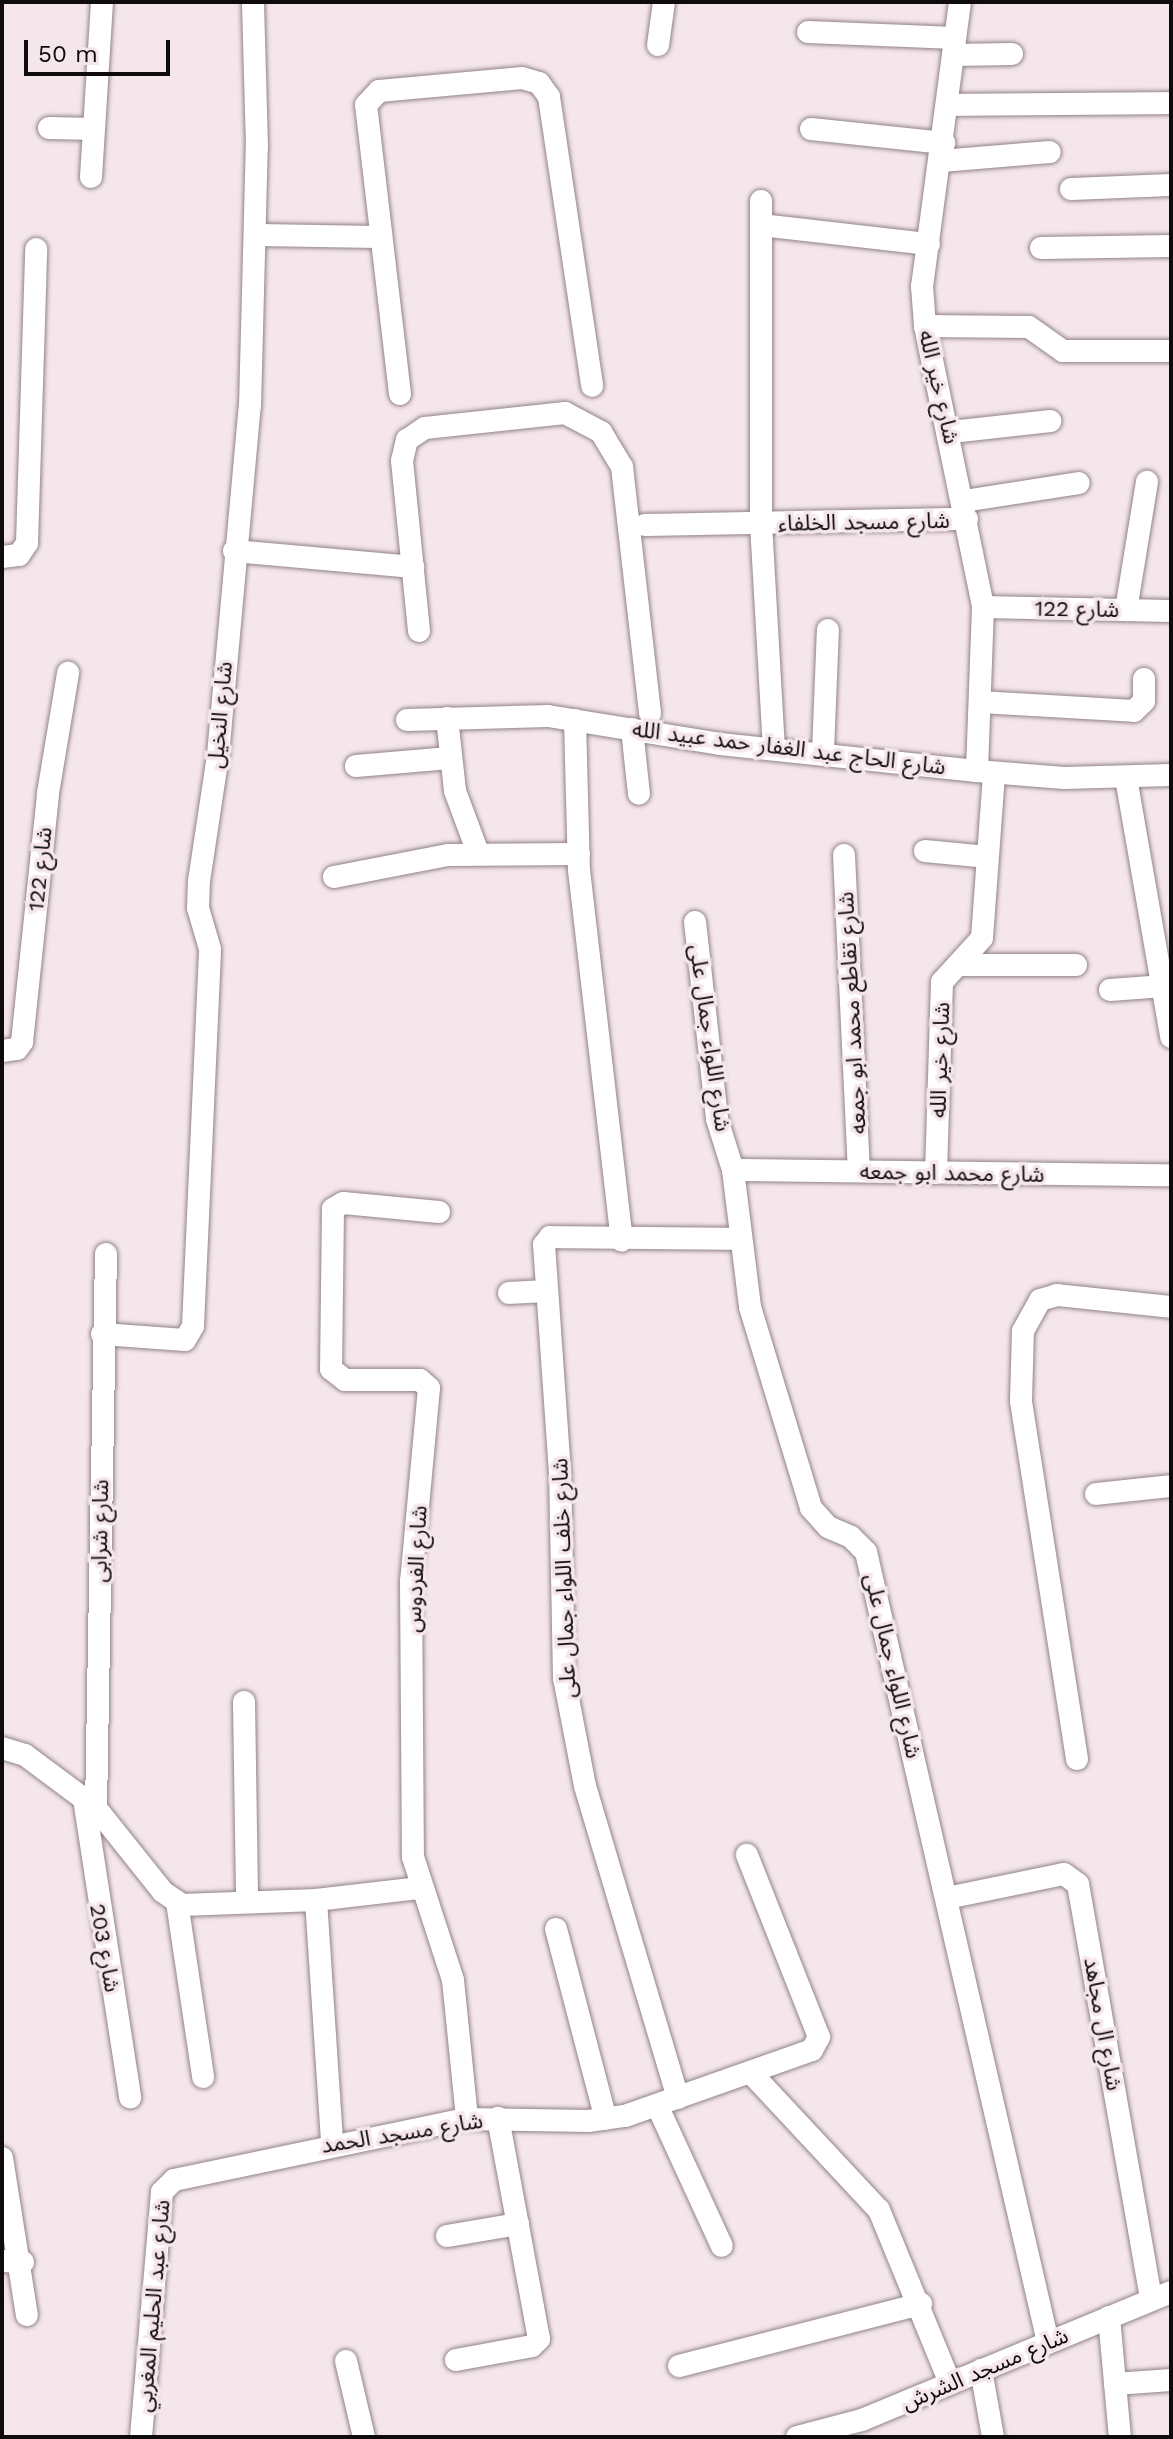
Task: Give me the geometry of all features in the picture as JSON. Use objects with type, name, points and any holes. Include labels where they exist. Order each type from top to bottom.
[{"type":"street","points":[[91,177],[102,2]]},
{"type":"street","name":"شارع النخيل","points":[[102,1334],[185,1340],[193,1326],[210,949],[198,908],[199,881],[218,755],[234,551],[250,406],[255,235],[253,2]]},
{"type":"street","points":[[658,45],[664,2]]},
{"type":"street","name":"شارع خير الله","points":[[936,1173],[942,982],[982,938],[988,857],[980,702],[983,607],[951,432],[925,326],[922,286],[943,152],[960,2]]},
{"type":"street","points":[[808,32],[1012,54]]},
{"type":"street","points":[[400,394],[366,112],[373,95],[522,78],[539,83],[549,97],[592,386]]},
{"type":"street","points":[[948,105],[1171,103]]},
{"type":"street","points":[[49,128],[94,129]]},
{"type":"street","points":[[811,129],[943,152],[1050,152]]},
{"type":"street","points":[[1071,189],[1171,185]]},
{"type":"street","points":[[761,201],[761,524],[774,748]]},
{"type":"street","points":[[761,225],[929,244]]},
{"type":"street","points":[[255,235],[381,237]]},
{"type":"street","points":[[1041,248],[1171,246]]},
{"type":"street","points":[[2,557],[19,555],[27,543],[36,249]]},
{"type":"street","points":[[925,326],[1029,327],[1063,351],[1171,351]]},
{"type":"street","points":[[419,631],[402,461],[415,432],[565,413],[584,420],[613,448],[622,467],[650,713]]},
{"type":"street","points":[[951,432],[1050,421]]},
{"type":"street","points":[[1126,610],[1147,482]]},
{"type":"street","name":"شارع مسجد الخلفاء","points":[[645,525],[761,524],[966,510],[1079,483]]},
{"type":"street","points":[[234,551],[413,567]]},
{"type":"street","name":"شارع 122","points":[[983,607],[1171,611]]},
{"type":"street","points":[[823,752],[828,630]]},
{"type":"street","name":"شارع 122","points":[[2,1051],[15,1050],[22,1042],[48,793],[68,673]]},
{"type":"street","points":[[980,702],[1134,711],[1144,701],[1144,679]]},
{"type":"street","name":"شارع الحاج عبد الغفار حمد عبيد الله","points":[[407,720],[517,715],[986,772],[1126,778],[1171,775]]},
{"type":"street","points":[[447,718],[455,791],[478,853]]},
{"type":"street","points":[[575,720],[579,854],[622,1241]]},
{"type":"street","points":[[632,729],[639,794]]},
{"type":"street","points":[[356,766],[450,758]]},
{"type":"street","points":[[1126,778],[1171,1037]]},
{"type":"street","points":[[925,851],[988,857]]},
{"type":"street","points":[[334,877],[478,853],[579,854]]},
{"type":"street","name":"شارع تقاطع محمد ابو جمعه","points":[[844,855],[859,1171]]},
{"type":"street","name":"شارع اللواء جمال على","points":[[695,922],[717,1119],[733,1170],[750,1307],[811,1508],[828,1527],[851,1537],[866,1552],[1048,2342]]},
{"type":"street","points":[[960,965],[1076,965]]},
{"type":"street","points":[[1110,990],[1164,986]]},
{"type":"street","name":"شارع محمد ابو جمعه","points":[[733,1170],[1171,1175]]},
{"type":"street","name":"شارع الفردوس","points":[[439,1212],[343,1203],[331,1214],[331,1369],[351,1381],[420,1380],[430,1392],[411,1581],[413,1857],[420,1888],[453,1980],[467,2119]]},
{"type":"street","name":"شارع خلف اللواء جمال على","points":[[722,2246],[668,2101],[585,1786],[564,1678],[560,1473],[546,1291],[548,1239],[741,1239]]},
{"type":"street","name":"شارع شرابى","points":[[90,1804],[106,1254]]},
{"type":"street","points":[[509,1293],[546,1291]]},
{"type":"street","points":[[1077,1759],[1021,1401],[1023,1331],[1040,1300],[1057,1295],[1171,1307]]},
{"type":"street","points":[[1096,1494],[1171,1486]]},
{"type":"street","points":[[244,1702],[247,1900]]},
{"type":"street","points":[[2,1748],[25,1755],[90,1804],[177,1902],[192,1907],[247,1900],[316,1900],[420,1888]]},
{"type":"street","name":"شارع 203","points":[[90,1804],[130,2097]]},
{"type":"street","name":"شارع مسجد الحمد","points":[[174,2180],[332,2143],[467,2119],[606,2119],[752,2074],[812,2050],[819,2037],[747,1855]]},
{"type":"street","name":"شارع ال مجاهد","points":[[947,1898],[1064,1874],[1078,1884],[1161,2296]]},
{"type":"street","points":[[316,1900],[332,2143]]},
{"type":"street","points":[[177,1902],[203,2077]]},
{"type":"street","points":[[556,1929],[606,2119]]},
{"type":"street","points":[[752,2074],[879,2210],[921,2304],[950,2383]]},
{"type":"street","points":[[456,2360],[532,2346],[539,2339],[498,2118]]},
{"type":"street","points":[[2,2158],[12,2262],[27,2315]]},
{"type":"street","name":"شارع عبد الحليم المغربي","points":[[141,2437],[162,2192],[174,2180]]},
{"type":"street","points":[[447,2236],[518,2224]]},
{"type":"street","name":"شارع مسجد الشرش","points":[[797,2437],[862,2420],[1161,2296]]},
{"type":"street","points":[[679,2366],[921,2304]]},
{"type":"street","points":[[1109,2317],[1120,2437]]},
{"type":"street","points":[[346,2361],[364,2437]]},
{"type":"street","points":[[981,2370],[993,2437]]},
{"type":"street","points":[[1115,2384],[1171,2380]]}]
